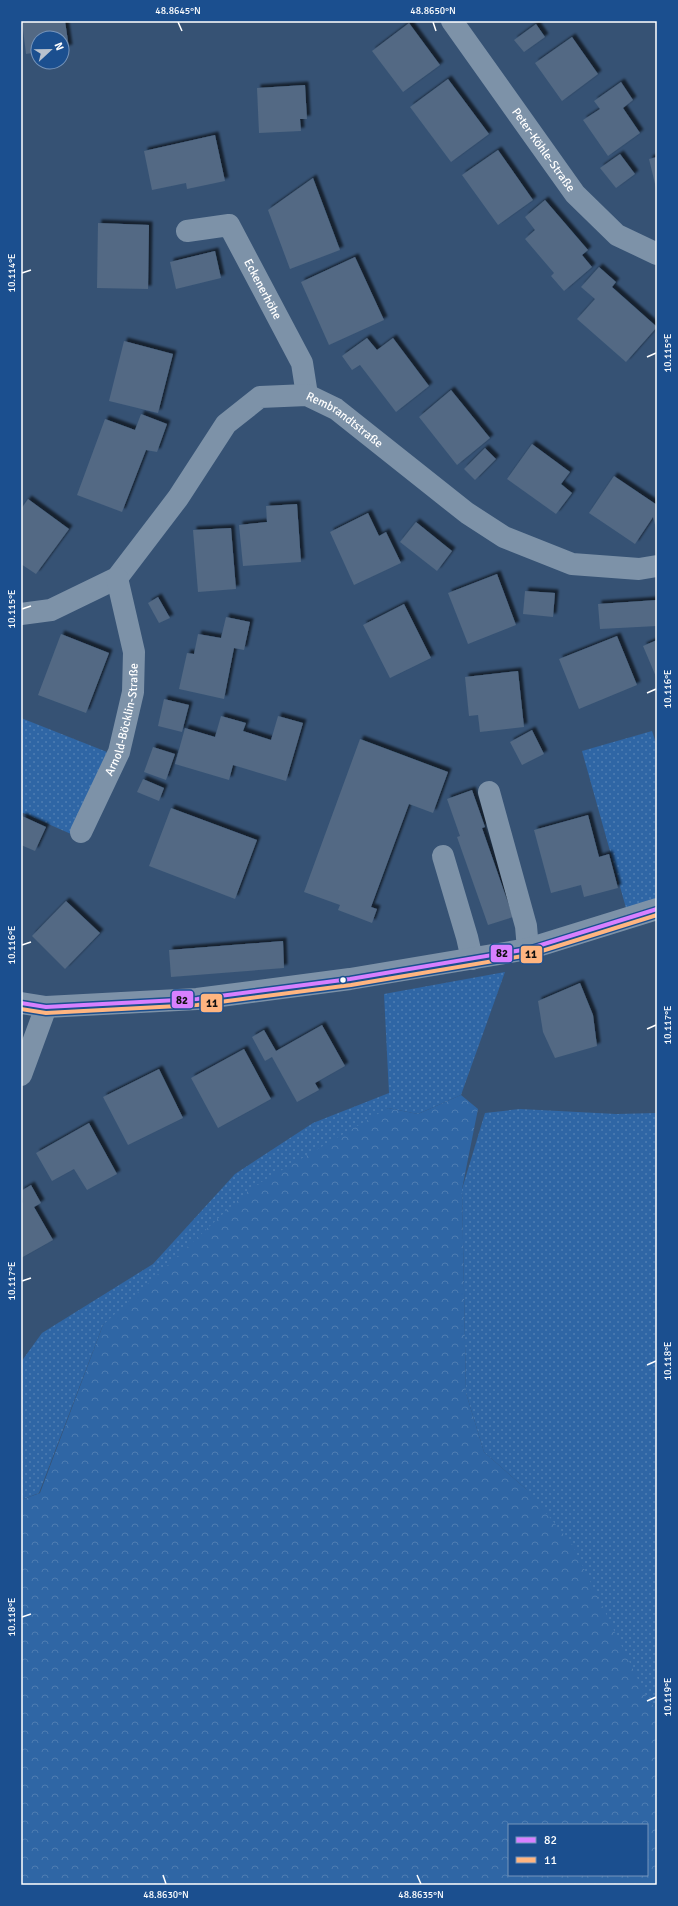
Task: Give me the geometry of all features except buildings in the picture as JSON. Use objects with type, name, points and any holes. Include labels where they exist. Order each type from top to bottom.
[{"type":"street","name":"Peter-Köhle-Straße","points":[[452,21],[575,194],[617,235],[657,254]]},
{"type":"street","name":"Eckenerhöhe","points":[[187,231],[229,225],[302,363],[307,395]]},
{"type":"street","name":"Rembrandtstraße","points":[[21,614],[51,610],[117,578],[178,498],[226,424],[260,397],[307,395],[336,408],[467,513],[504,537],[572,564],[639,569],[657,566]]},
{"type":"street","name":"Arnold-Böcklin-Straße","points":[[81,832],[119,752],[134,692],[134,652],[117,578]]},
{"type":"street","points":[[489,792],[526,926],[528,949]]},
{"type":"street","points":[[443,856],[472,958]]},
{"type":"street","points":[[21,1003],[46,1007],[197,999],[350,979],[528,949],[657,909]]},
{"type":"street","points":[[21,1075],[46,1007]]},
{"type":"green space","points":[[21,718],[107,752],[71,834],[21,812]]},
{"type":"green space","points":[[652,731],[657,746],[657,898],[626,908],[582,751]]},
{"type":"green space","points":[[505,972],[461,1095],[418,1114],[388,1108],[103,1325],[39,1493],[21,1500],[21,1362],[42,1333],[153,1264],[235,1174],[313,1123],[389,1093],[384,994]]},
{"type":"green space","points":[[461,1095],[478,1109],[462,1189],[466,1393],[484,1452],[526,1489],[572,1544],[649,1702],[657,1707],[657,1885],[21,1885],[21,1500],[40,1493],[103,1325],[251,1188],[388,1108],[418,1114]]},
{"type":"green space","points":[[520,1109],[616,1114],[657,1113],[657,1707],[649,1702],[526,1489],[484,1452],[466,1393],[462,1189],[485,1113]]},
{"type":"transit line","name":"82","points":[[21,1003],[46,1007],[197,999],[350,979],[528,949],[657,909]]},
{"type":"transit line","name":"11","points":[[21,1009],[46,1013],[197,1005],[351,985],[529,955],[657,915]]}]
